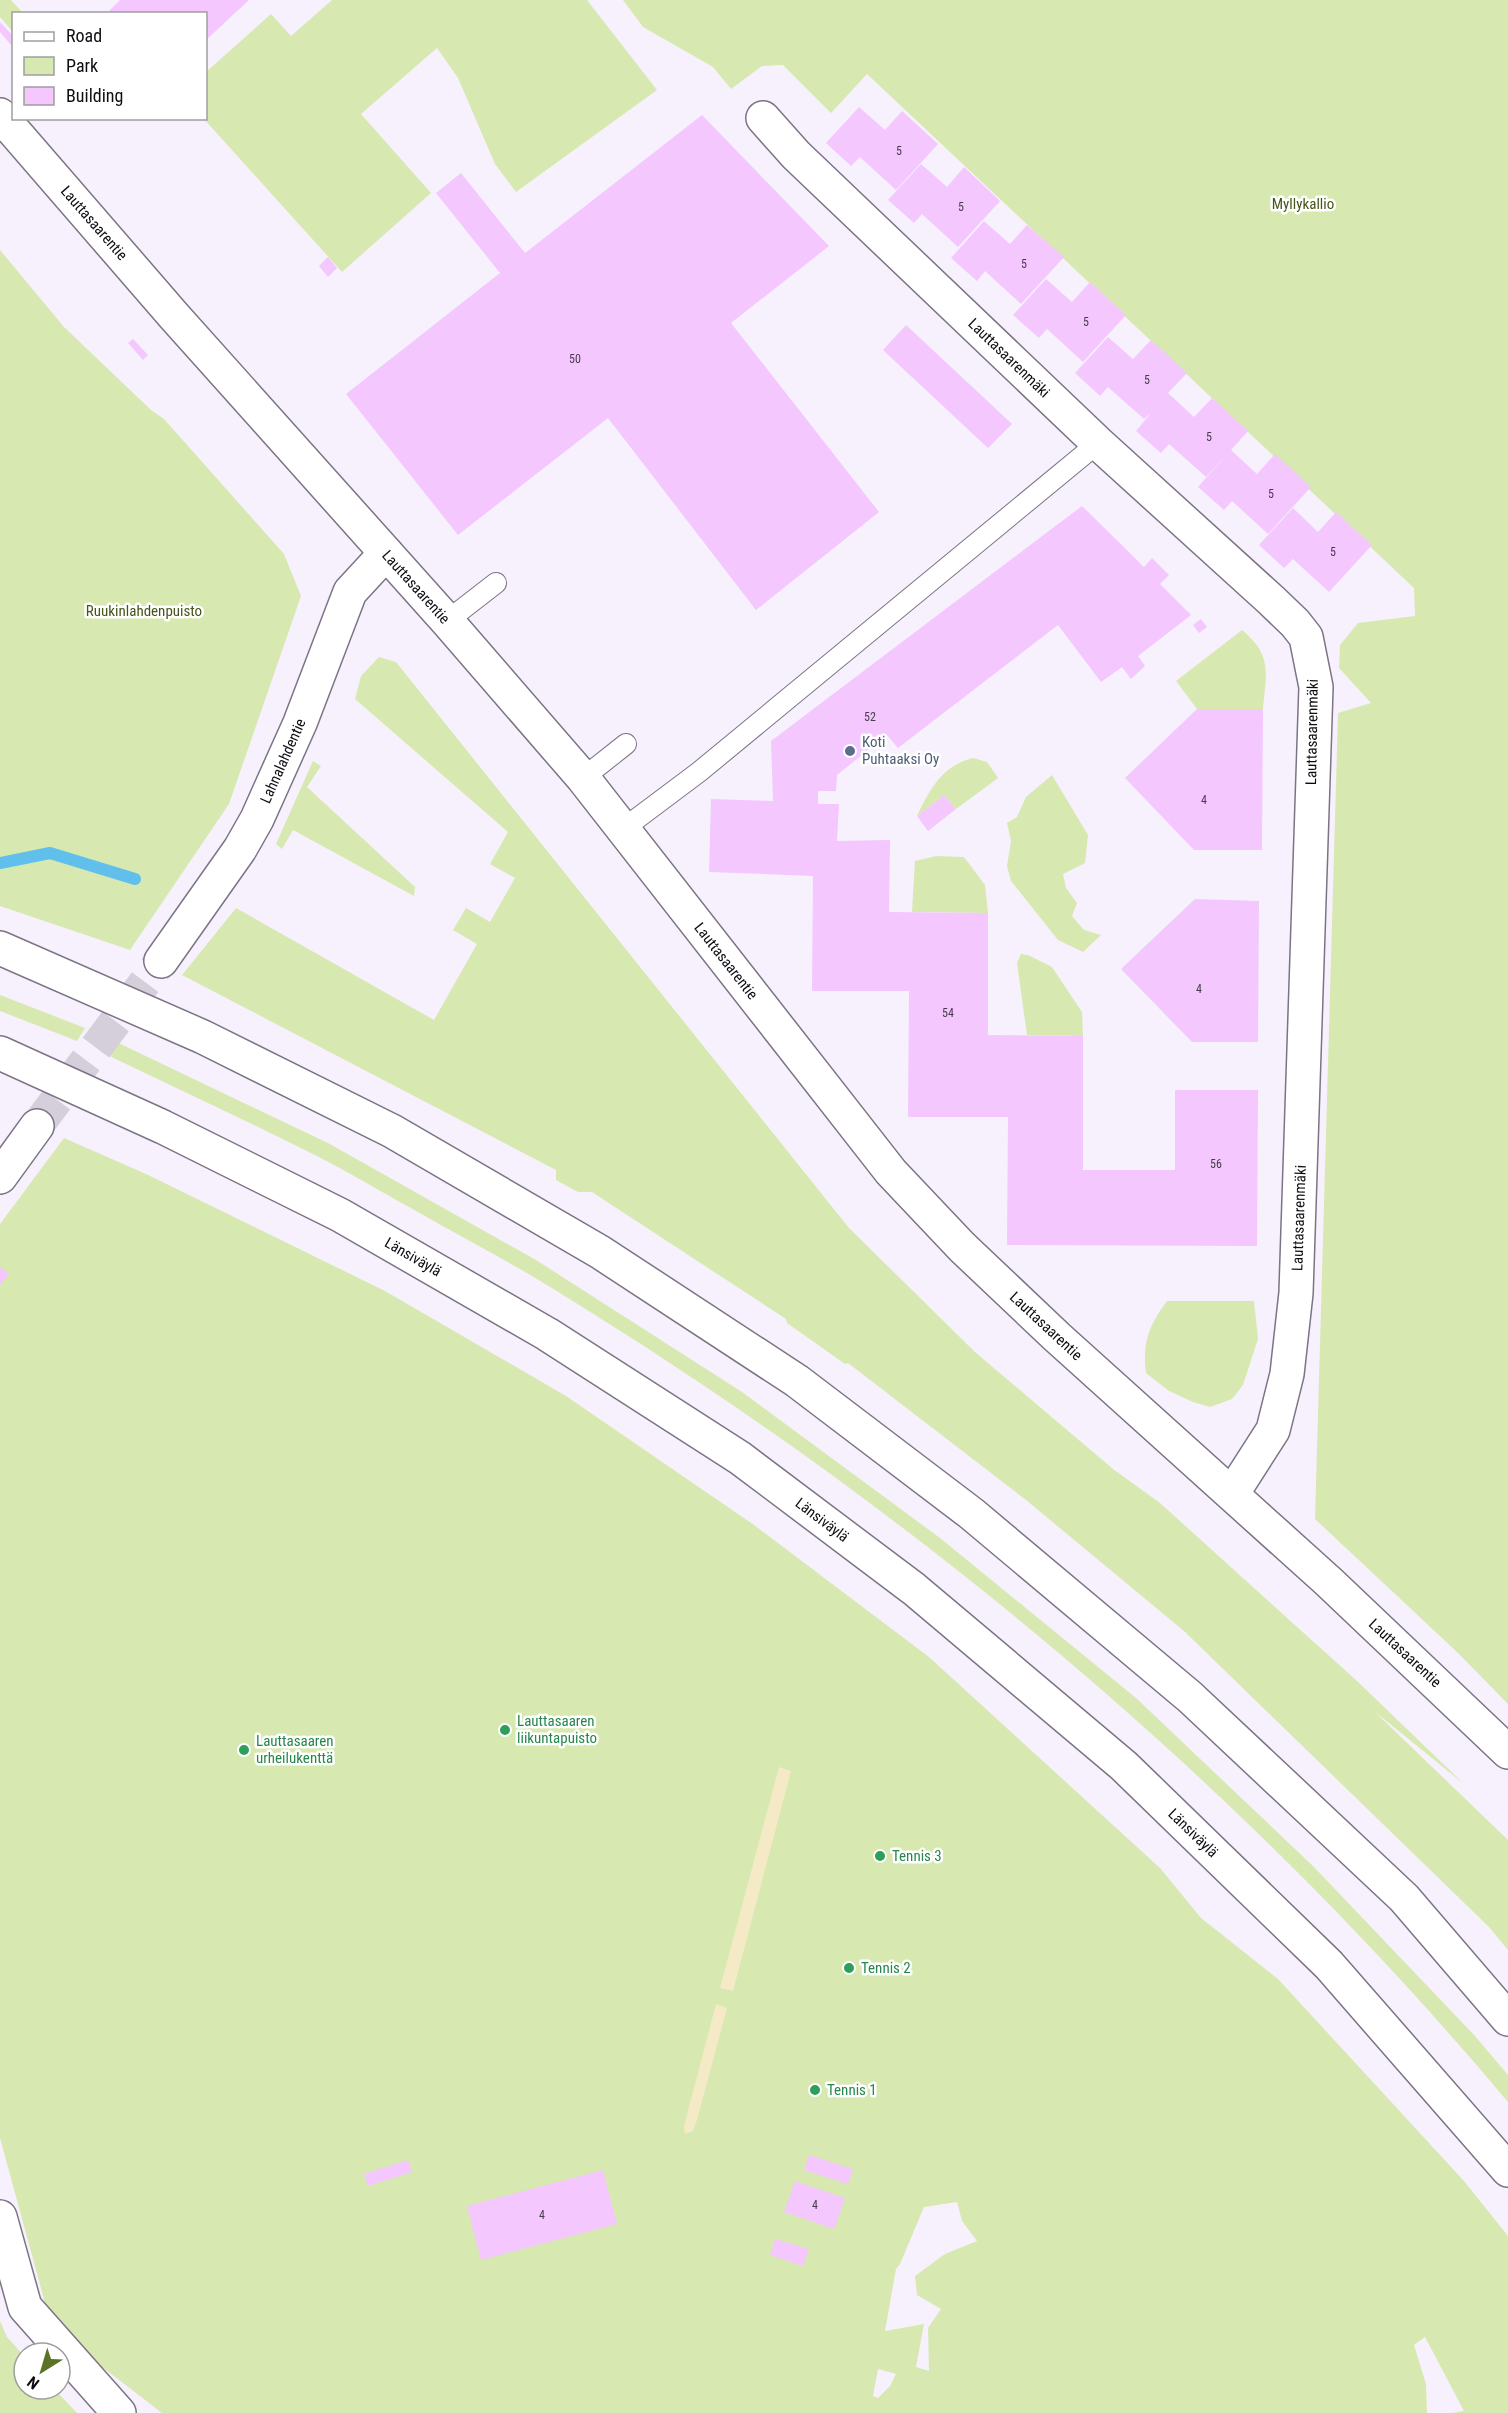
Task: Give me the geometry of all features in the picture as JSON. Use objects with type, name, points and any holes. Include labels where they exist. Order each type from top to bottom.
[{"type":"main road","name":"Lauttasaarentie","points":[[0,115],[174,316],[447,621],[583,778],[891,1172],[944,1229],[1057,1337],[1329,1582],[1508,1752]]},
{"type":"main road","name":"Lauttasaarenmäki","points":[[763,118],[796,155],[1098,443],[1295,623],[1306,637],[1316,687],[1296,1293],[1287,1374],[1273,1430],[1232,1494]]},
{"type":"main road","name":"Lahnalahdentie","points":[[161,961],[240,849],[257,819],[300,723],[350,592],[386,554]]},
{"type":"main road","points":[[0,948],[203,1037],[392,1131],[600,1252],[797,1381],[972,1514],[1190,1697],[1404,1898],[1508,2019]]},
{"type":"main road","name":"Länsiväylä","points":[[0,1053],[163,1128],[340,1215],[547,1334],[740,1458],[914,1589],[1124,1766],[1329,1965],[1508,2170]]},
{"type":"main road","points":[[0,1178],[37,1126]]},
{"type":"main road","points":[[0,2217],[25,2307],[119,2413]]},
{"type":"lane","points":[[623,829],[699,772],[1098,443]]},
{"type":"lane","points":[[447,621],[496,583]]},
{"type":"lane","points":[[583,778],[626,744]]},
{"type":"green space","points":[[0,0],[11,0],[22,12],[12,12],[12,31],[0,17]]},
{"type":"green space","points":[[332,0],[587,0],[657,90],[516,192],[495,164],[458,78],[437,48],[361,114],[431,193],[342,272],[205,120],[207,120],[207,71],[271,14],[291,36]]},
{"type":"green space","name":"Myllykallio","points":[[623,0],[1508,0],[1508,1704],[1457,1652],[1315,1519],[1338,713],[1371,703],[1339,668],[1340,645],[1358,623],[1415,616],[1414,588],[867,74],[831,113],[783,65],[762,66],[731,89],[713,67],[643,27]]},
{"type":"green space","name":"Ruukinlahdenpuisto","points":[[0,250],[64,327],[151,410],[164,419],[284,554],[301,596],[229,804],[130,950],[0,906]]},
{"type":"green space","points":[[1242,630],[1259,648],[1263,657],[1266,675],[1263,709],[1197,709],[1176,681]]},
{"type":"green space","points":[[379,657],[396,662],[849,1228],[975,1352],[1113,1469],[1160,1503],[1357,1681],[1464,1784],[1374,1711],[1508,1840],[1508,1950],[1489,1927],[1184,1631],[1026,1500],[848,1363],[845,1364],[787,1323],[786,1319],[592,1192],[578,1192],[556,1180],[556,1170],[182,975],[236,908],[434,1020],[477,944],[453,930],[466,908],[490,922],[515,878],[490,864],[508,832],[355,699],[361,676]]},
{"type":"green space","points":[[973,758],[987,762],[998,778],[956,809],[944,795],[917,816],[927,797],[946,772],[953,766]]},
{"type":"green space","points":[[313,761],[321,766],[307,787],[415,887],[414,896],[293,830],[282,849],[276,844]]},
{"type":"green space","points":[[1052,775],[1088,835],[1085,863],[1063,874],[1066,888],[1077,903],[1072,916],[1084,930],[1101,935],[1083,952],[1058,940],[1011,881],[1007,866],[1011,841],[1007,823],[1017,817],[1026,797]]},
{"type":"green space","points":[[936,856],[964,857],[985,885],[988,913],[912,912],[915,861]]},
{"type":"green space","points":[[1021,954],[1052,967],[1082,1012],[1083,1036],[1027,1035],[1017,963]]},
{"type":"green space","points":[[0,995],[85,1028],[77,1041],[0,1011]]},
{"type":"green space","points":[[108,1038],[328,1143],[536,1260],[742,1392],[940,1538],[1136,1698],[1313,1866],[1475,2036],[1508,2075],[1508,2102],[1402,1981],[1290,1865],[1173,1753],[1052,1647],[926,1546],[796,1450],[663,1359],[527,1273],[317,1156],[101,1052]]},
{"type":"green space","name":"Lauttasaaren liikuntapuisto","points":[[64,1138],[146,1174],[385,1291],[566,1396],[754,1525],[929,1657],[1160,1868],[1201,1918],[1278,1979],[1464,2181],[1508,2236],[1508,2413],[1452,2413],[1464,2411],[1425,2337],[1414,2345],[1426,2384],[1427,2413],[162,2413],[97,2363],[59,2327],[45,2303],[0,2138],[0,1224]],"holes":[[[957,2202],[962,2221],[977,2241],[945,2254],[915,2276],[917,2295],[941,2309],[928,2328],[929,2371],[916,2367],[924,2324],[885,2331],[896,2269],[924,2207]],[[878,2369],[896,2374],[890,2386],[878,2398],[873,2396]]]},
{"type":"green space","points":[[1167,1301],[1254,1301],[1258,1339],[1243,1385],[1232,1399],[1210,1407],[1193,1402],[1169,1391],[1146,1373],[1145,1352],[1148,1335]]},
{"type":"green space","points":[[0,2321],[12,2343],[12,2401],[66,2401],[77,2413],[0,2413]]},
{"type":"sand","points":[[779,1767],[791,1771],[733,1991],[720,1988]]},
{"type":"sand","points":[[716,2004],[727,2008],[697,2120],[693,2131],[685,2134],[684,2126]]},
{"type":"building","points":[[120,0],[249,0],[207,39],[207,12],[108,12]]},
{"type":"building","points":[[0,22],[12,35],[11,45],[0,32]]},
{"type":"building","points":[[859,107],[885,130],[902,111],[938,144],[896,190],[860,157],[851,166],[826,143]]},
{"type":"building","points":[[702,115],[829,246],[731,323],[879,512],[756,610],[608,418],[458,535],[346,394],[500,273],[436,193],[461,173],[525,253]]},
{"type":"building","points":[[921,164],[947,187],[964,167],[1000,201],[958,247],[922,214],[914,223],[888,200]]},
{"type":"building","points":[[984,221],[1010,244],[1027,225],[1064,257],[1021,304],[985,271],[977,281],[951,258]]},
{"type":"building","points":[[328,257],[337,268],[328,277],[319,266]]},
{"type":"building","points":[[1046,279],[1072,302],[1090,282],[1126,315],[1083,362],[1047,329],[1039,338],[1013,315]]},
{"type":"building","points":[[906,325],[1012,424],[988,448],[883,350]]},
{"type":"building","points":[[1108,337],[1133,359],[1151,340],[1187,373],[1168,393],[1194,417],[1212,398],[1248,431],[1231,450],[1257,474],[1275,454],[1311,487],[1268,534],[1232,501],[1224,510],[1198,487],[1229,452],[1206,477],[1169,444],[1161,453],[1136,431],[1151,413],[1144,419],[1108,387],[1100,396],[1075,373]]},
{"type":"building","points":[[133,339],[148,355],[143,360],[128,343]]},
{"type":"building","points":[[1082,506],[1144,567],[1152,558],[1169,575],[1160,584],[1191,615],[1138,656],[1145,666],[1131,679],[1122,667],[1101,682],[1058,625],[898,748],[887,735],[837,775],[836,791],[818,791],[818,804],[839,804],[837,841],[890,840],[889,912],[988,913],[988,1035],[1083,1036],[1083,1170],[1175,1170],[1175,1090],[1258,1090],[1257,1246],[1007,1245],[1008,1117],[908,1117],[909,991],[812,991],[813,876],[709,872],[711,799],[773,801],[771,741]]},
{"type":"building","points":[[1293,508],[1318,532],[1336,512],[1372,545],[1329,592],[1293,559],[1284,568],[1259,545]]},
{"type":"building","points":[[1201,619],[1207,627],[1199,633],[1193,625]]},
{"type":"building","points":[[1197,709],[1263,709],[1262,850],[1194,850],[1125,778]]},
{"type":"building","points":[[944,795],[956,809],[928,831],[917,816]]},
{"type":"building","points":[[1195,899],[1259,901],[1258,1042],[1192,1042],[1121,969]]},
{"type":"building","points":[[0,1267],[9,1274],[0,1285]]},
{"type":"building","points":[[809,2155],[853,2169],[848,2184],[804,2170]]},
{"type":"building","points":[[408,2160],[412,2172],[368,2186],[364,2174]]},
{"type":"building","points":[[603,2170],[617,2224],[481,2260],[467,2206]]},
{"type":"building","points":[[795,2181],[845,2198],[834,2229],[784,2212]]},
{"type":"building","points":[[775,2239],[809,2249],[803,2266],[770,2255]]},
{"type":"waterway","points":[[0,863],[50,853],[135,879]]},
{"type":"tunnel","points":[[37,1126],[161,961]]},
{"type":"place","name":"Koti Puhtaaksi Oy","points":[[850,751]]},
{"type":"place","name":"Lauttasaaren liikuntapuisto","points":[[505,1730]]},
{"type":"place","name":"Lauttasaaren urheilukenttä","points":[[244,1750]]},
{"type":"place","name":"Tennis 3","points":[[880,1856]]},
{"type":"place","name":"Tennis 2","points":[[849,1968]]},
{"type":"place","name":"Tennis 1","points":[[815,2090]]}]
